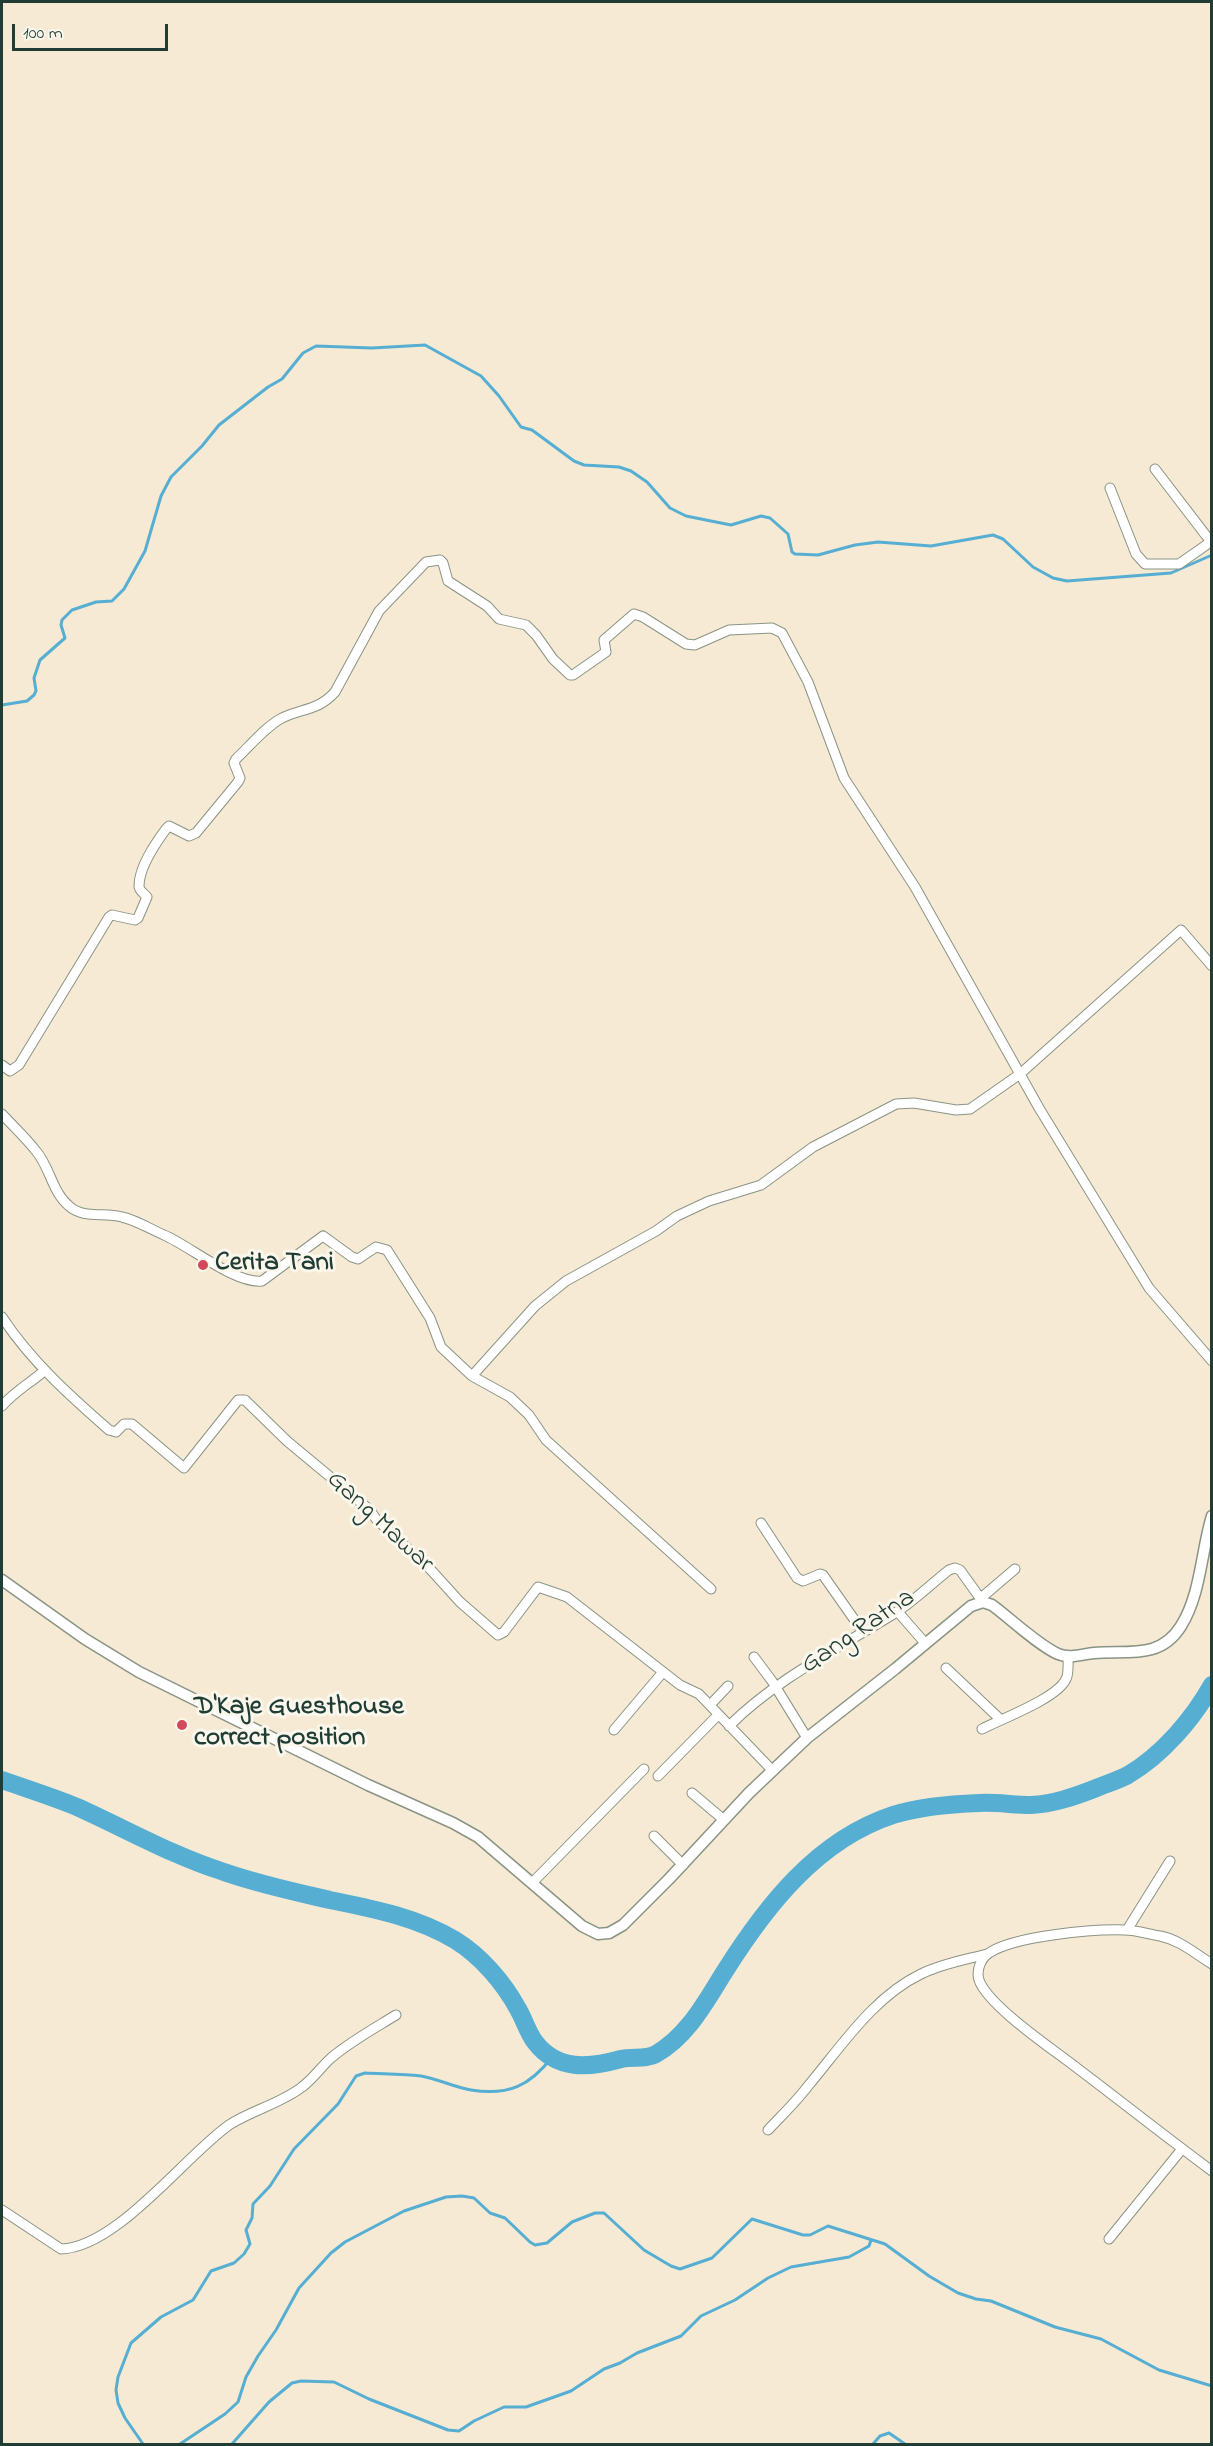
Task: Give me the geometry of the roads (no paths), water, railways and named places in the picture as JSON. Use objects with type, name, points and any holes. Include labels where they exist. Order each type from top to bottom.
[{"type":"street","points":[[1110,488],[1136,554],[1145,564],[1179,564],[1211,542],[1155,469]]},
{"type":"street","points":[[2,1065],[10,1071],[19,1065],[109,917],[112,915],[132,920],[138,918],[147,897],[140,891],[139,885],[149,853],[168,826],[189,836],[196,833],[238,782],[239,773],[234,763],[236,759],[280,719],[313,708],[326,701],[335,692],[379,611],[426,562],[435,559],[443,563],[448,581],[487,606],[499,619],[526,625],[536,634],[553,659],[570,675],[606,652],[604,640],[634,614],[643,617],[686,644],[695,645],[729,630],[772,628],[782,633],[807,682],[844,778],[915,887],[1020,1074],[1149,1288],[1212,1361]]},
{"type":"street","points":[[472,1376],[535,1306],[566,1281],[656,1231],[677,1216],[709,1201],[761,1185],[813,1147],[889,1107],[914,1103],[967,1110],[1020,1074],[1181,930],[1212,966]]},
{"type":"street","points":[[2,1114],[37,1151],[58,1192],[68,1206],[76,1211],[93,1215],[121,1216],[129,1219],[172,1238],[208,1261],[248,1280],[262,1281],[322,1236],[352,1257],[358,1258],[376,1247],[387,1250],[430,1318],[441,1347],[472,1376],[510,1397],[529,1415],[546,1440],[711,1589]]},
{"type":"street","name":"Gang Mawar","points":[[2,1317],[29,1355],[44,1371],[109,1430],[116,1432],[124,1424],[132,1424],[184,1468],[238,1400],[245,1400],[287,1441],[370,1510],[376,1519],[431,1570],[460,1602],[498,1635],[504,1632],[538,1587],[567,1597],[680,1685],[694,1691],[772,1770]]},
{"type":"street","points":[[2,1406],[15,1392],[25,1388],[44,1371]]},
{"type":"street","points":[[982,1600],[992,1605],[1049,1649],[1068,1656],[1094,1653],[1141,1653],[1174,1636],[1186,1617],[1196,1589],[1212,1516]]},
{"type":"street","points":[[761,1523],[797,1578],[803,1581],[820,1574],[823,1575],[863,1632]]},
{"type":"street","name":"Gang Ratna","points":[[729,1726],[747,1708],[897,1612],[949,1570],[955,1568],[960,1570],[982,1600]]},
{"type":"street","points":[[2,1580],[85,1639],[139,1672],[368,1785],[463,1828],[478,1837],[582,1926],[598,1934],[609,1933],[623,1925],[772,1770],[807,1738],[864,1694],[964,1610],[982,1600],[1015,1569]]},
{"type":"street","points":[[897,1612],[925,1643]]},
{"type":"street","points":[[982,1729],[1030,1707],[1060,1686],[1067,1679],[1068,1656]]},
{"type":"street","points":[[754,1657],[807,1738]]},
{"type":"street","points":[[946,1668],[1001,1720]]},
{"type":"street","points":[[614,1730],[663,1672]]},
{"type":"street","points":[[710,1705],[728,1686]]},
{"type":"street","points":[[658,1776],[718,1715]]},
{"type":"street","points":[[532,1883],[644,1768]]},
{"type":"street","points":[[693,1792],[724,1820]]},
{"type":"street","points":[[654,1836],[683,1865]]},
{"type":"street","points":[[1127,1930],[1170,1861]]},
{"type":"street","points":[[768,2130],[806,2089],[860,2024],[894,1990],[920,1974],[942,1965],[1038,1938],[1127,1930],[1178,1942],[1212,1964]]},
{"type":"street","points":[[987,1954],[978,1969],[978,1978],[990,1997],[1031,2033],[1212,2170]]},
{"type":"street","points":[[2,2210],[62,2249],[72,2248],[92,2240],[123,2220],[195,2153],[230,2125],[303,2087],[333,2057],[396,2014]]},
{"type":"street","points":[[1109,2239],[1182,2149]]},
{"type":"waterway","points":[[2,705],[27,701],[34,695],[36,691],[34,678],[40,660],[65,638],[61,625],[62,620],[72,610],[96,602],[112,601],[124,589],[145,551],[161,496],[171,477],[219,425],[282,379],[303,353],[316,346],[372,348],[425,345],[481,376],[499,396],[521,427],[532,430],[574,461],[584,465],[619,467],[631,471],[647,482],[670,508],[686,516],[731,525],[761,516],[770,518],[788,534],[792,552],[795,554],[818,555],[855,545],[878,542],[931,546],[993,535],[1003,539],[1033,567],[1053,578],[1067,581],[1171,573],[1212,555]]},
{"type":"waterway","points":[[2,1780],[77,1807],[205,1866],[263,1884],[394,1915],[440,1932],[465,1946],[499,1980],[535,2042],[544,2051],[563,2062],[586,2065],[652,2056],[678,2038],[703,2006],[741,1947],[776,1900],[817,1858],[840,1841],[866,1826],[893,1815],[914,1810],[969,1803],[1031,1805],[1047,1803],[1063,1800],[1120,1779],[1141,1767],[1165,1747],[1196,1711],[1212,1685]]},
{"type":"waterway","points":[[143,2444],[125,2418],[118,2403],[116,2390],[118,2377],[131,2343],[161,2317],[193,2300],[211,2271],[234,2263],[244,2254],[250,2244],[246,2230],[252,2218],[253,2204],[270,2186],[294,2149],[338,2104],[356,2076],[365,2073],[400,2074],[421,2076],[471,2090],[507,2090],[526,2082],[552,2057]]},
{"type":"waterway","points":[[180,2444],[225,2414],[238,2402],[246,2377],[299,2288],[331,2253],[345,2242],[404,2211],[446,2197],[462,2196],[474,2198],[490,2213],[505,2218],[535,2245],[547,2243],[572,2222],[595,2213],[604,2213],[644,2250],[680,2269],[712,2258],[752,2219],[803,2235],[810,2235],[828,2226],[885,2244],[929,2276],[958,2293],[991,2301],[1055,2327],[1101,2339],[1159,2370],[1212,2386]]},
{"type":"waterway","points":[[232,2444],[269,2402],[292,2383],[301,2381],[334,2382],[369,2399],[448,2430],[459,2431],[504,2407],[526,2407],[571,2391],[604,2369],[681,2336],[701,2316],[735,2300],[768,2278],[791,2267],[849,2257],[869,2246],[871,2240]]},
{"type":"waterway","points":[[873,2444],[880,2436],[889,2433],[905,2444]]},
{"type":"place","name":"Cerita Tani","points":[[203,1265]]},
{"type":"place","name":"D'Kaje Guesthouse correct position","points":[[182,1725]]}]
